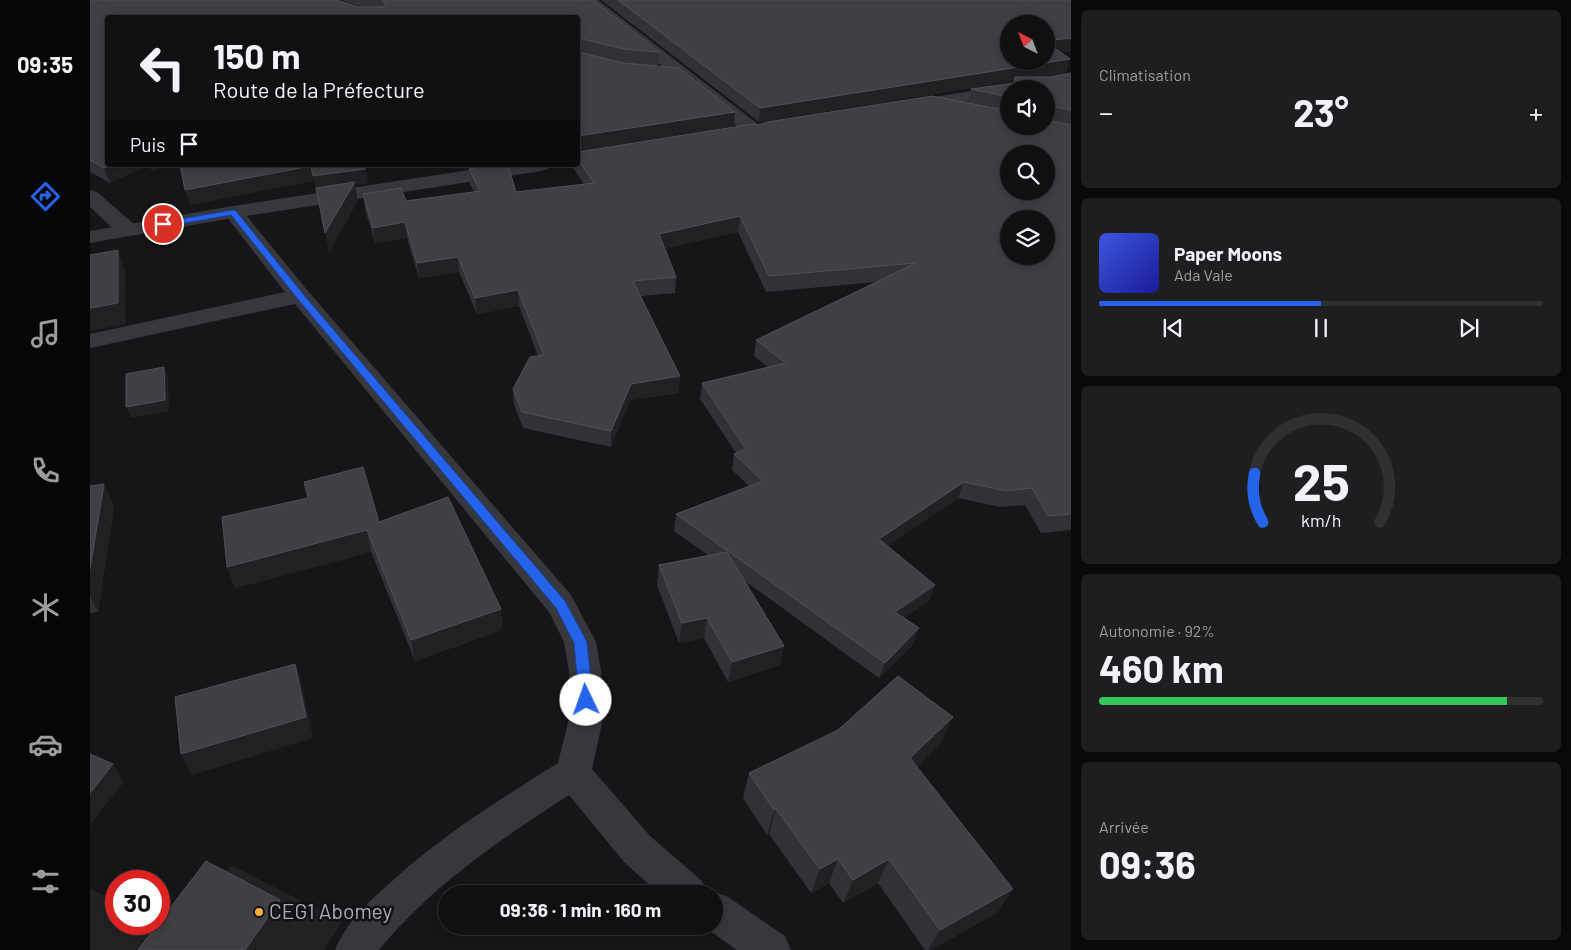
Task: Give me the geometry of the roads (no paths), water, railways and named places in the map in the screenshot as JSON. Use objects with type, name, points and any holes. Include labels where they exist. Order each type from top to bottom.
[{"type":"street","points":[[588,0],[756,132]]},
{"type":"street","points":[[653,73],[683,76]]},
{"type":"street","points":[[901,108],[1000,92]]},
{"type":"street","points":[[930,103],[974,112]]},
{"type":"street","points":[[728,136],[775,129]]},
{"type":"street","points":[[90,237],[233,212],[528,167]]},
{"type":"street","points":[[90,196],[129,230]]},
{"type":"street","points":[[233,212],[300,296],[560,604],[580,642],[585,671],[587,714],[573,773],[485,830],[424,876],[367,931],[355,950]]},
{"type":"street","points":[[90,341],[300,296]]},
{"type":"street","points":[[573,773],[637,849],[678,885]]},
{"type":"street","points":[[723,917],[771,950]]},
{"type":"place","name":"CEG1 Abomey","points":[[259,912]]}]
